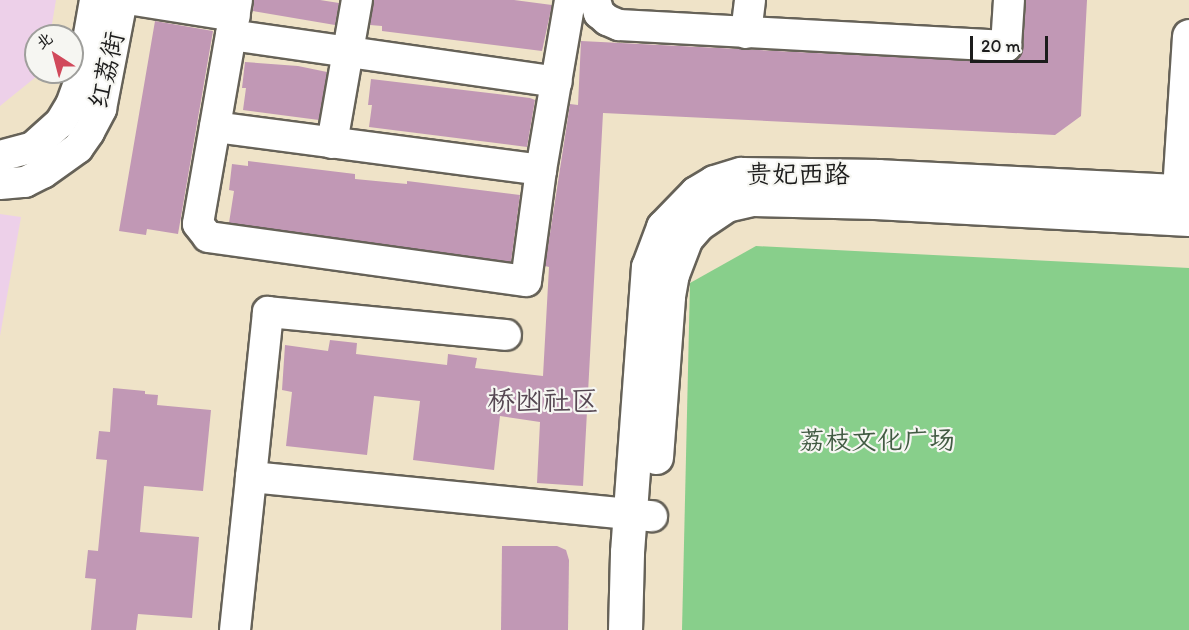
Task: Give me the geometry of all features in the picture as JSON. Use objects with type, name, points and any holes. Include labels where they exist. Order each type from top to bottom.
[{"type":"main road","points":[[1187,202],[1189,36]]},
{"type":"main road","name":"贵妃西路","points":[[648,630],[641,515],[648,267],[663,227],[678,209],[714,182],[741,174],[878,176],[1187,202]]},
{"type":"main road","name":"贵妃西路","points":[[625,630],[641,515]]},
{"type":"street","name":"红荔街","points":[[95,0],[82,74],[71,105],[60,123],[53,150],[78,148],[101,109],[122,0]]},
{"type":"street","points":[[134,0],[234,17],[348,52],[556,82]]},
{"type":"street","points":[[332,143],[357,0]]},
{"type":"street","points":[[234,17],[198,224],[208,237],[526,281],[541,170],[570,0]]},
{"type":"street","points":[[595,0],[599,13],[619,25],[1006,46],[1009,0]]},
{"type":"street","points":[[746,33],[750,0]]},
{"type":"street","points":[[215,127],[541,170]]},
{"type":"street","points":[[0,156],[26,150],[53,150]]},
{"type":"street","points":[[0,184],[25,182],[53,150]]},
{"type":"street","points":[[235,630],[268,312],[506,335]]},
{"type":"street","points":[[251,477],[641,515]]},
{"type":"shaded area","points":[[0,0],[56,0],[52,24],[24,24],[24,84],[27,84],[0,106]]},
{"type":"shaded area","points":[[0,214],[21,217],[0,336]]},
{"type":"green space","name":"荔枝文化广场","points":[[756,246],[1189,268],[1189,630],[682,630],[690,283]]},
{"type":"building","points":[[254,0],[320,0],[339,3],[335,25],[253,11]]},
{"type":"building","points":[[374,0],[514,0],[552,5],[542,51],[382,31],[382,26],[370,25]]},
{"type":"building","points":[[1026,0],[1087,0],[1081,116],[1055,135],[603,113],[583,486],[537,483],[540,422],[500,416],[494,470],[413,460],[420,401],[374,396],[367,455],[286,446],[292,392],[282,390],[285,345],[328,351],[330,340],[357,343],[356,354],[447,365],[448,354],[477,358],[475,368],[543,376],[549,267],[545,266],[570,104],[578,105],[581,41],[1012,63],[1020,56],[1023,48]]},
{"type":"building","points":[[155,21],[213,31],[178,234],[147,229],[146,235],[119,231]]},
{"type":"building","points":[[245,62],[298,66],[327,72],[319,120],[243,110],[246,88],[242,88]]},
{"type":"building","points":[[371,79],[535,100],[527,147],[369,127],[372,105],[368,105]]},
{"type":"building","points":[[248,161],[355,174],[355,179],[407,184],[407,181],[520,195],[511,262],[229,223],[234,191],[229,190],[232,164],[248,166]]},
{"type":"building","points":[[113,388],[145,391],[145,394],[158,395],[157,405],[211,410],[203,491],[144,486],[140,532],[199,537],[192,618],[138,614],[136,630],[91,630],[96,579],[85,578],[88,550],[98,551],[107,460],[96,459],[99,431],[110,432]]},
{"type":"building","points":[[502,546],[557,546],[566,550],[569,560],[568,630],[501,630]]},
{"type":"district","name":"桥凼社区","points":[[543,400]]}]
